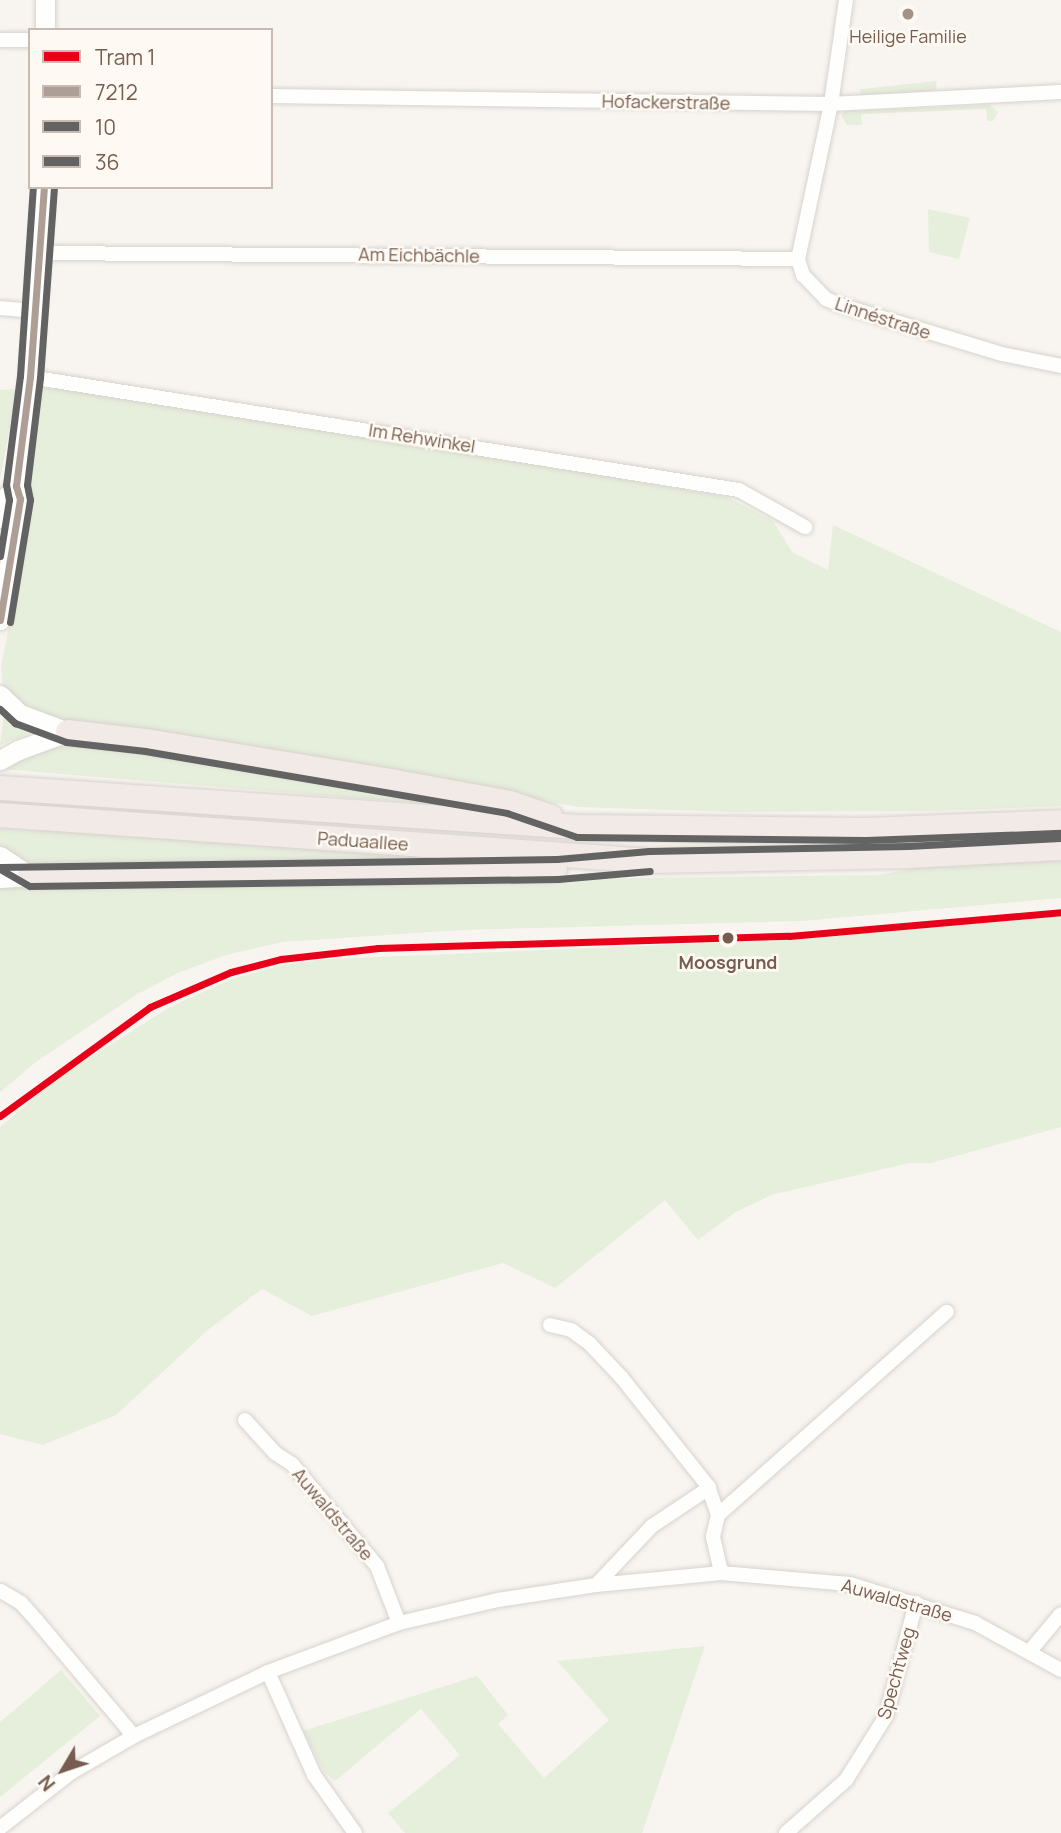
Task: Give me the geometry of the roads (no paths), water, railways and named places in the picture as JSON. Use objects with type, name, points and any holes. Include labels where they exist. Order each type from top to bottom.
[{"type":"highway","points":[[68,732],[159,743],[510,803],[578,827]]},
{"type":"highway","name":"Paduaallee","points":[[0,789],[578,827],[866,830],[1061,822]]},
{"type":"highway","name":"Paduaallee","points":[[0,815],[649,861],[922,855],[1061,848]]},
{"type":"highway","points":[[30,876],[558,869],[649,861]]},
{"type":"main road","points":[[45,0],[45,28]]},
{"type":"main road","points":[[0,620],[20,499],[16,486],[30,377],[44,189]]},
{"type":"main road","points":[[0,518],[6,497],[16,486]]},
{"type":"main road","points":[[0,695],[20,714],[68,732]]},
{"type":"main road","points":[[0,760],[18,750],[68,732]]},
{"type":"main road","points":[[0,856],[30,876]]},
{"type":"main road","points":[[0,878],[30,876]]},
{"type":"street","points":[[798,259],[831,104],[846,0]]},
{"type":"street","points":[[0,40],[28,40]]},
{"type":"street","name":"Hofackerstraße","points":[[273,96],[831,104],[1061,92]]},
{"type":"street","name":"Am Eichbächle","points":[[40,253],[798,259]]},
{"type":"street","name":"Linnéstraße","points":[[798,259],[803,275],[813,288],[826,299],[843,306],[1002,354],[1061,366]]},
{"type":"street","points":[[0,308],[36,312]]},
{"type":"street","name":"Im Rehwinkel","points":[[30,377],[739,490],[805,527]]},
{"type":"street","points":[[718,1515],[947,1312]]},
{"type":"street","points":[[550,1325],[571,1330],[590,1345],[709,1488],[718,1515],[713,1537],[721,1573]]},
{"type":"street","name":"Auwaldstraße","points":[[245,1420],[275,1453],[292,1464],[377,1566],[399,1623]]},
{"type":"street","points":[[596,1585],[632,1544],[652,1526],[709,1488]]},
{"type":"street","name":"Auwaldstraße","points":[[0,1828],[72,1772],[134,1736],[268,1672],[399,1623],[498,1600],[596,1585],[721,1573],[850,1584],[975,1623],[1061,1670]]},
{"type":"street","points":[[1,1591],[29,1612],[134,1736]]},
{"type":"street","name":"Spechtweg","points":[[786,1833],[846,1780],[886,1716],[916,1603]]},
{"type":"street","points":[[1030,1651],[1061,1614]]},
{"type":"street","points":[[268,1672],[314,1775],[355,1833]]},
{"type":"tram line","name":"1","points":[[0,1116],[150,1007],[231,972],[281,959],[378,948],[789,936],[1061,912]]},
{"type":"place","name":"Heilige Familie","points":[[908,14]]},
{"type":"place","name":"Moosgrund","points":[[728,938]]}]
